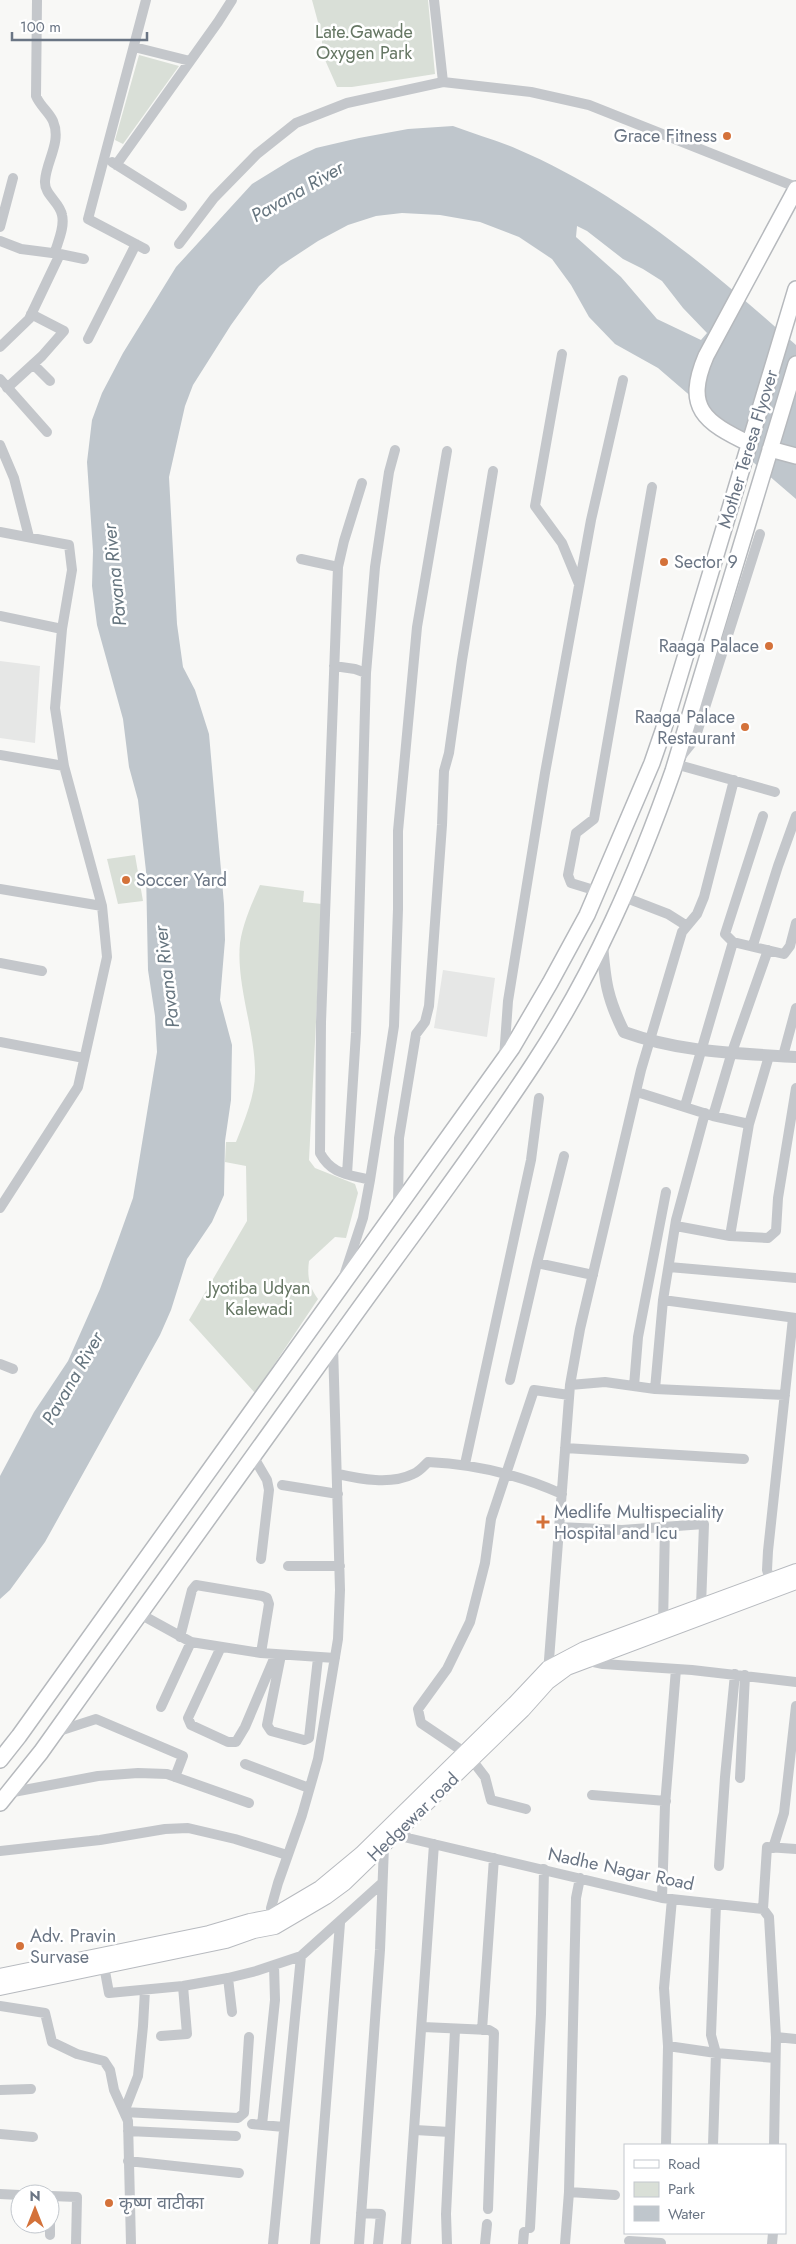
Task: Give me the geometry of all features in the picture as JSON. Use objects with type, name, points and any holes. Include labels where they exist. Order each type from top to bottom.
[{"type":"main road","points":[[750,444],[728,434],[706,416],[699,405],[696,390],[698,376],[706,356],[796,188]]},
{"type":"main road","name":"Mother Teresa Flyover","points":[[2,1756],[504,1059],[540,1000],[587,915],[652,763],[663,731],[796,289]]},
{"type":"main road","name":"Mother Teresa Flyover","points":[[4,1798],[55,1732],[254,1456],[534,1062],[564,1014],[602,944],[656,820],[675,764],[796,364]]},
{"type":"main road","points":[[770,449],[796,456]]},
{"type":"main road","points":[[540,1000],[564,1014]]},
{"type":"main road","points":[[325,1309],[346,1327]]},
{"type":"main road","name":"Hedgewar road","points":[[0,1976],[209,1933],[250,1921],[273,1922],[320,1888],[396,1827],[468,1756],[523,1710],[548,1675],[567,1668],[586,1655],[772,1586],[796,1571]]},
{"type":"main road","name":"Hedgewar road","points":[[663,1625],[701,1606],[772,1586],[796,1582]]},
{"type":"main road","name":"Hedgewar road","points":[[0,1988],[226,1941],[254,1931],[326,1897],[384,1846],[396,1827]]},
{"type":"street","points":[[0,347],[29,319],[57,253],[63,217],[61,209],[47,190],[45,182],[55,141],[55,127],[52,119],[39,104],[36,96],[37,0]]},
{"type":"street","points":[[88,339],[141,246],[88,220],[146,0]]},
{"type":"street","points":[[116,165],[232,0]]},
{"type":"street","points":[[434,0],[442,82]]},
{"type":"street","points":[[134,47],[190,61]]},
{"type":"street","points":[[178,244],[214,198],[257,154],[296,123],[347,103],[442,82],[531,92],[589,105],[796,188]]},
{"type":"street","points":[[104,158],[182,206]]},
{"type":"street","points":[[0,227],[14,178]]},
{"type":"street","points":[[0,241],[21,249],[57,253],[84,259]]},
{"type":"street","points":[[7,388],[33,364],[64,330],[31,314]]},
{"type":"street","points":[[562,354],[535,506],[562,543],[579,585]]},
{"type":"street","points":[[33,364],[50,381]]},
{"type":"street","points":[[0,379],[47,432]]},
{"type":"street","points":[[504,1059],[508,1001],[514,955],[591,520],[623,380]]},
{"type":"street","points":[[0,445],[17,486],[29,537]]},
{"type":"street","points":[[347,1174],[356,1033],[366,673],[375,567],[389,472],[395,450]]},
{"type":"street","points":[[340,1287],[363,1218],[394,1026],[398,909],[398,831],[417,627],[446,451]]},
{"type":"street","points":[[398,1206],[399,1138],[416,1034],[425,1022],[429,1006],[444,771],[449,753],[468,621],[493,471]]},
{"type":"street","points":[[362,482],[344,540],[338,567],[321,1022],[319,1142],[320,1153],[328,1166],[336,1171],[370,1180]]},
{"type":"street","points":[[597,891],[571,883],[568,875],[576,833],[594,819],[652,487]]},
{"type":"street","points":[[0,532],[69,545],[72,570],[62,628],[55,708],[64,766],[102,906],[107,957],[78,1087],[0,1208]]},
{"type":"street","points":[[760,534],[695,740],[675,764],[775,792]]},
{"type":"street","points":[[300,559],[338,567]]},
{"type":"street","points":[[0,616],[62,628]]},
{"type":"street","points":[[334,666],[355,668],[366,673]]},
{"type":"street","points":[[0,755],[64,766]]},
{"type":"street","points":[[548,1675],[570,1390],[580,1330],[642,1070],[682,932],[696,914],[704,897],[734,780]]},
{"type":"street","points":[[763,816],[725,934],[734,942],[753,945],[784,954],[793,948],[796,923]]},
{"type":"street","points":[[753,945],[796,816]]},
{"type":"street","points":[[0,889],[102,906]]},
{"type":"street","points":[[624,897],[668,914],[687,926]]},
{"type":"street","points":[[685,1106],[734,942]]},
{"type":"street","points":[[602,944],[605,985],[614,1012],[624,1032],[651,1042],[700,1052],[732,1052],[796,1057]]},
{"type":"street","points":[[655,1389],[663,1300],[676,1226],[709,1114],[768,950]]},
{"type":"street","points":[[0,963],[42,971]]},
{"type":"street","points":[[782,1056],[796,1008]]},
{"type":"street","points":[[0,1042],[84,1058]]},
{"type":"street","points":[[730,1236],[749,1124],[769,1056]]},
{"type":"street","points":[[676,1226],[730,1236],[768,1238],[776,1231],[778,1198],[793,1119],[796,1088]]},
{"type":"street","points":[[638,1092],[749,1124]]},
{"type":"street","points":[[465,1464],[531,1160],[539,1098]]},
{"type":"street","points":[[510,1380],[564,1156]]},
{"type":"street","points":[[634,1386],[638,1337],[666,1192]]},
{"type":"street","points":[[537,1263],[593,1275]]},
{"type":"street","points":[[669,1267],[796,1278]]},
{"type":"street","points":[[663,1300],[795,1318],[789,1392],[768,1551],[767,1570],[772,1586]]},
{"type":"street","points":[[273,1922],[271,1908],[318,1759],[338,1639],[340,1566],[333,1345]]},
{"type":"street","points":[[0,1364],[13,1369]]},
{"type":"street","points":[[526,1809],[491,1800],[485,1777],[468,1756],[421,1723],[418,1709],[447,1669],[470,1622],[485,1563],[491,1519],[534,1390],[570,1390],[605,1382],[655,1389],[789,1392]]},
{"type":"street","points":[[565,1448],[744,1459]]},
{"type":"street","points":[[254,1456],[267,1480],[269,1490],[260,1559]]},
{"type":"street","points":[[338,1474],[365,1480],[387,1479],[414,1474],[428,1462],[465,1464],[538,1483],[562,1494]]},
{"type":"street","points":[[282,1485],[338,1494]]},
{"type":"street","points":[[559,1527],[622,1530],[704,1524],[701,1606]]},
{"type":"street","points":[[663,1625],[664,1526]]},
{"type":"street","points":[[288,1566],[340,1566]]},
{"type":"street","points":[[180,1637],[192,1590],[196,1585],[262,1596],[267,1598],[268,1604],[261,1652]]},
{"type":"street","points":[[140,1614],[191,1642],[261,1652],[335,1658]]},
{"type":"street","points":[[161,1707],[191,1642]]},
{"type":"street","points":[[221,1647],[188,1718],[191,1726],[228,1742],[236,1742],[246,1727],[279,1654]]},
{"type":"street","points":[[279,1654],[267,1725],[271,1731],[304,1740],[309,1738],[314,1714],[318,1658]]},
{"type":"street","points":[[586,1655],[603,1664],[676,1669],[796,1682]]},
{"type":"street","points":[[666,2144],[668,2046],[664,1988],[667,1898],[666,1801],[676,1669]]},
{"type":"street","points":[[740,1675],[740,1778]]},
{"type":"street","points":[[719,1866],[724,1777],[740,1675]]},
{"type":"street","points":[[773,1848],[784,1813],[796,1706]]},
{"type":"street","points":[[55,1732],[96,1719],[183,1756],[175,1777]]},
{"type":"street","points":[[245,1764],[310,1788]]},
{"type":"street","points":[[4,1798],[98,1776],[138,1773],[167,1774],[249,1803]]},
{"type":"street","points":[[592,1795],[666,1801]]},
{"type":"street","name":"Nadhe Nagar Road","points":[[396,1827],[408,1838],[667,1898],[763,1909]]},
{"type":"street","points":[[0,1851],[100,1840],[165,1828],[188,1828],[235,1839],[287,1855]]},
{"type":"street","points":[[406,2244],[423,2028],[434,1844]]},
{"type":"street","points":[[359,2244],[380,1950],[381,1884],[384,1846]]},
{"type":"street","points":[[774,2144],[776,2037],[769,1917],[763,1909],[767,1847],[796,1849]]},
{"type":"street","points":[[482,2030],[494,1858]]},
{"type":"street","points":[[523,2244],[527,2230],[541,2014],[544,1869]]},
{"type":"street","points":[[565,2244],[569,2192],[576,1898],[580,1878]]},
{"type":"street","points":[[104,1966],[109,1993],[183,1986],[228,1978],[274,1965],[301,1956],[324,1934],[340,1923],[381,1884]]},
{"type":"street","points":[[713,2144],[716,2053],[711,2035],[716,1904]]},
{"type":"street","points":[[315,2244],[340,1923]]},
{"type":"street","points":[[273,2244],[301,1956]]},
{"type":"street","points":[[274,1965],[275,2000],[257,2124],[284,2127]]},
{"type":"street","points":[[228,1978],[232,2012]]},
{"type":"street","points":[[161,2036],[187,2034],[183,1986]]},
{"type":"street","points":[[124,2112],[138,2076],[143,2026],[144,1990]]},
{"type":"street","points":[[0,2006],[45,2013],[52,2042],[77,2054],[104,2061],[110,2070],[114,2090],[128,2121],[131,2244]]},
{"type":"street","points":[[423,2028],[482,2030],[493,2032],[495,2036],[488,2208]]},
{"type":"street","points":[[447,2244],[454,2030]]},
{"type":"street","points":[[776,2037],[796,2039]]},
{"type":"street","points":[[124,2112],[238,2118],[244,2113],[249,2038]]},
{"type":"street","points":[[668,2046],[716,2053],[775,2058]]},
{"type":"street","points":[[0,2090],[31,2089]]},
{"type":"street","points":[[415,2130],[450,2132]]},
{"type":"street","points":[[128,2131],[236,2136]]},
{"type":"street","points":[[0,2134],[33,2137]]},
{"type":"street","points":[[128,2161],[239,2173]]},
{"type":"street","points":[[569,2192],[615,2195]]},
{"type":"street","points":[[60,2196],[77,2197],[76,2244]]},
{"type":"street","points":[[360,2213],[381,2214],[378,2244]]},
{"type":"street","points":[[485,2244],[487,2224]]},
{"type":"street","points":[[629,2241],[661,2240]]},
{"type":"shaded area","points":[[0,661],[40,666],[35,743],[0,738]]},
{"type":"shaded area","points":[[443,970],[495,978],[487,1037],[434,1028]]},
{"type":"green space","name":"Late.Gawade Oxygen Park","points":[[312,0],[428,0],[435,74],[352,87],[337,87],[322,53],[322,37]]},
{"type":"green space","points":[[139,55],[179,66],[123,144],[115,140]]},
{"type":"green space","name":"Soccer Yard","points":[[135,855],[143,901],[118,904],[107,859]]},
{"type":"green space","name":"Jyotiba Udyan Kalewadi","points":[[260,885],[304,891],[303,902],[322,904],[309,1160],[315,1168],[355,1184],[358,1193],[346,1238],[335,1237],[309,1261],[309,1281],[318,1299],[255,1393],[189,1320],[247,1221],[246,1166],[225,1162],[226,1142],[236,1142],[254,1088],[254,1054],[239,958],[243,928]]},
{"type":"water","name":"Pavana River","points":[[453,126],[517,149],[556,167],[629,211],[664,236],[731,289],[796,345],[796,499],[747,457],[694,399],[658,368],[615,344],[589,317],[571,285],[552,259],[519,237],[480,222],[440,215],[402,213],[376,216],[348,225],[318,241],[280,266],[259,286],[231,325],[193,385],[185,406],[169,477],[177,624],[183,667],[195,690],[209,734],[224,904],[225,940],[220,1000],[232,1045],[231,1100],[225,1141],[224,1195],[212,1222],[187,1259],[171,1310],[160,1335],[45,1542],[10,1590],[0,1599],[0,1476],[34,1412],[68,1361],[100,1289],[133,1198],[157,1052],[155,1016],[148,970],[146,871],[138,800],[129,767],[123,719],[97,625],[92,586],[93,551],[87,462],[92,420],[102,393],[123,353],[176,267],[252,184],[291,160],[316,148],[408,129]],"holes":[[[577,226],[587,231],[623,259],[662,281],[683,308],[707,333],[701,340],[657,319],[621,277],[576,237]]]},
{"type":"place","name":"Grace Fitness","points":[[727,136]]},
{"type":"place","name":"Sector 9","points":[[664,562]]},
{"type":"place","name":"Raaga Palace","points":[[769,646]]},
{"type":"place","name":"Raaga Palace Restaurant","points":[[745,727]]},
{"type":"place","name":"Soccer Yard","points":[[126,880]]},
{"type":"place","name":"Medlife Multispeciality Hospital and Icu","points":[[543,1522]]},
{"type":"place","name":"Adv. Pravin Survase","points":[[20,1946]]},
{"type":"place","name":"कृष्ण वाटीका","points":[[109,2203]]}]
